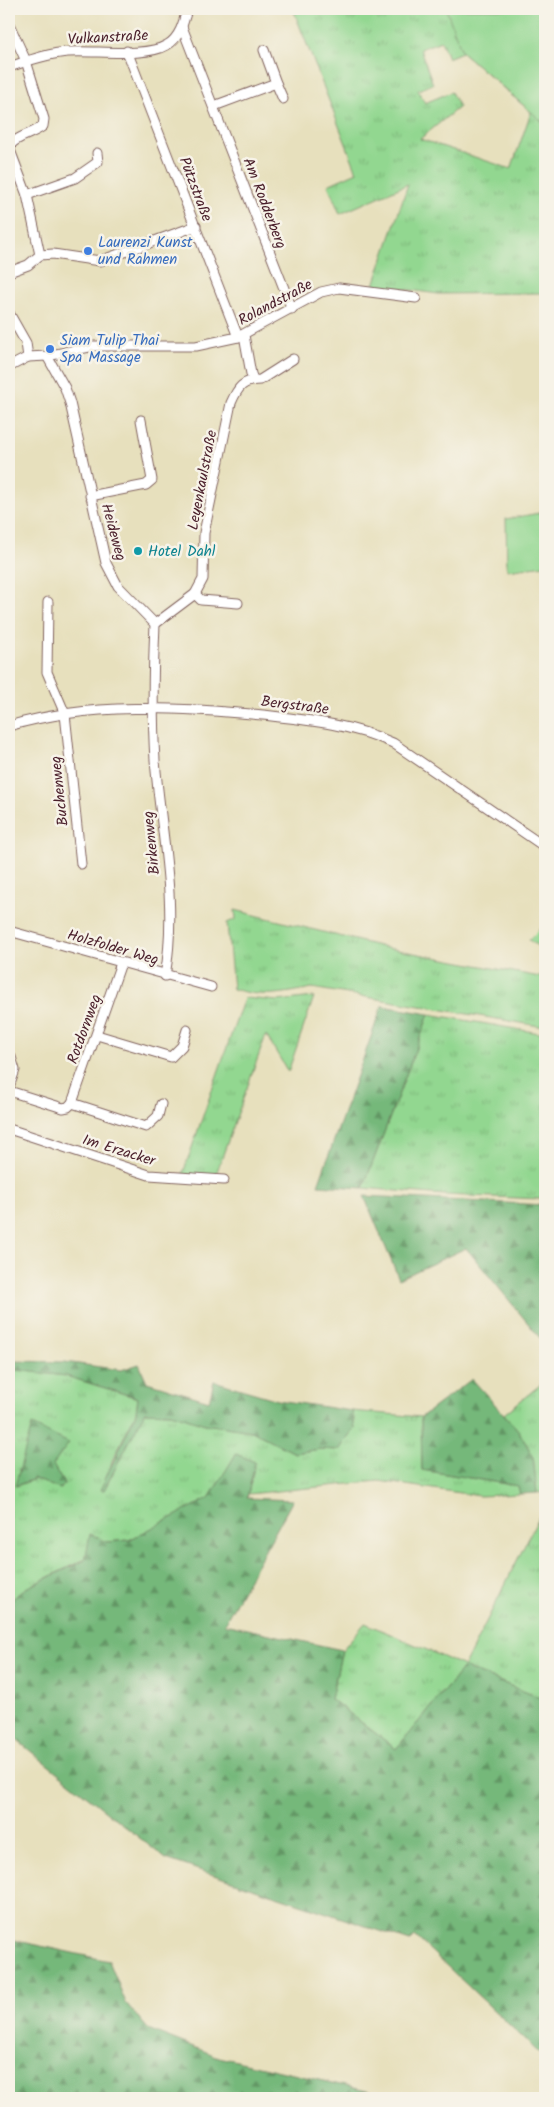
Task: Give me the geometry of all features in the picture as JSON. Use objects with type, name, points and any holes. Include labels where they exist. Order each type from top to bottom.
[{"type":"street","name":"Vulkanstraße","points":[[9,67],[66,52],[146,51],[167,45],[174,40],[182,27],[187,9]]},
{"type":"street","points":[[9,24],[26,61],[44,119],[43,126],[15,140],[11,144],[10,150],[27,195],[40,255]]},
{"type":"street","name":"Am Rodderberg","points":[[182,27],[292,309]]},
{"type":"street","points":[[264,50],[282,99]]},
{"type":"street","name":"Pützstraße","points":[[127,52],[241,336]]},
{"type":"street","points":[[214,106],[276,83]]},
{"type":"street","points":[[27,195],[75,178],[98,162],[97,154]]},
{"type":"street","points":[[9,272],[28,265],[40,255],[53,254],[100,261],[196,226]]},
{"type":"street","name":"Rolandstraße","points":[[28,357],[46,356],[94,346],[188,347],[241,336],[321,292],[339,288],[416,298]]},
{"type":"street","points":[[9,313],[26,343],[28,357],[9,367]]},
{"type":"street","points":[[241,336],[253,379]]},
{"type":"street","name":"Heideweg","points":[[46,356],[65,388],[70,403],[106,563],[118,586],[155,624]]},
{"type":"street","name":"Leyenkaulstraße","points":[[155,624],[195,594],[200,587],[205,573],[204,533],[231,403],[242,386],[253,379],[260,380],[293,360]]},
{"type":"street","points":[[90,496],[146,485],[152,480],[141,420]]},
{"type":"street","points":[[195,594],[201,600],[238,603]]},
{"type":"street","name":"Buchenweg","points":[[48,602],[47,672],[65,714],[81,864]]},
{"type":"street","points":[[152,707],[155,624]]},
{"type":"street","name":"Bergstraße","points":[[9,726],[25,721],[65,714],[152,707],[216,710],[338,724],[373,734],[393,743],[545,847]]},
{"type":"street","name":"Birkenweg","points":[[152,707],[155,761],[170,892],[170,946],[165,976]]},
{"type":"street","name":"Holzfolder Weg","points":[[9,932],[211,987]]},
{"type":"street","name":"Rotdornweg","points":[[72,1103],[121,963]]},
{"type":"street","points":[[97,1035],[171,1057],[182,1046],[187,1030]]},
{"type":"street","points":[[9,1057],[11,1057],[15,1070],[9,1087]]},
{"type":"street","points":[[9,1091],[63,1108],[68,1107],[72,1103],[146,1127],[158,1116],[162,1104]]},
{"type":"street","name":"Im Erzacker","points":[[9,1129],[149,1175],[224,1180]]},
{"type":"green space","points":[[293,9],[446,9],[447,11],[451,9],[545,78],[545,293],[438,294],[374,285],[408,184],[340,214],[328,185],[357,172]],"holes":[[[441,41],[448,58],[462,52],[531,112],[511,169],[420,139],[459,107],[451,92],[425,103],[418,90],[433,84],[420,49]]]},
{"type":"green space","points":[[446,9],[545,9],[545,124],[462,52]]},
{"type":"green space","points":[[545,512],[545,565],[507,570],[506,519]]},
{"type":"green space","points":[[235,910],[387,948],[545,978],[545,1027],[312,988],[272,994],[243,992],[233,989],[227,923],[236,919]]},
{"type":"green space","points":[[545,924],[545,951],[529,940]]},
{"type":"green space","points":[[314,997],[288,1072],[266,1035],[215,1177],[182,1176],[244,998],[278,1001]]},
{"type":"green space","points":[[382,1006],[429,1014],[363,1188],[318,1185]]},
{"type":"green space","points":[[429,1014],[545,1034],[545,1189],[542,1199],[444,1195],[363,1188]]},
{"type":"green space","points":[[364,1196],[545,1205],[545,1344],[466,1248],[399,1279]]},
{"type":"green space","points":[[9,1361],[65,1362],[121,1370],[139,1364],[147,1382],[209,1401],[214,1381],[278,1400],[352,1411],[355,1428],[339,1450],[320,1449],[295,1453],[252,1431],[205,1424],[171,1413],[145,1412],[104,1490],[100,1490],[136,1413],[138,1398],[66,1376],[9,1369]]},
{"type":"green space","points":[[9,1369],[66,1376],[138,1398],[136,1413],[112,1461],[104,1490],[144,1412],[171,1413],[205,1424],[252,1431],[295,1453],[320,1449],[339,1450],[355,1428],[352,1411],[421,1417],[422,1470],[518,1486],[520,1494],[480,1496],[379,1481],[248,1494],[255,1463],[236,1454],[210,1498],[129,1540],[107,1542],[85,1559],[26,1588],[9,1602]],"holes":[[[53,1466],[64,1484],[61,1489],[35,1479],[16,1486]]]},
{"type":"green space","points":[[472,1379],[518,1430],[533,1456],[537,1493],[520,1494],[518,1486],[422,1470],[421,1417]]},
{"type":"green space","points":[[545,1381],[545,1492],[537,1493],[533,1456],[518,1430],[504,1414]]},
{"type":"green space","points":[[32,1425],[69,1443],[53,1465],[64,1484],[60,1489],[35,1479],[15,1486]]},
{"type":"green space","points":[[236,1454],[255,1462],[247,1498],[293,1500],[224,1624],[342,1650],[331,1699],[396,1749],[464,1667],[545,1700],[545,2055],[538,2052],[415,1936],[410,1941],[166,1859],[9,1734],[9,1602],[26,1588],[85,1560],[90,1534],[107,1542],[129,1540],[209,1498]]},
{"type":"green space","points":[[545,1505],[545,1700],[464,1667],[396,1749],[331,1699],[342,1650],[365,1623],[464,1666]]},
{"type":"green space","points":[[9,1939],[109,1961],[126,2003],[148,2029],[219,2057],[371,2092],[381,2098],[9,2098]]},
{"type":"place","name":"Laurenzi Kunst und Rahmen","points":[[88,251]]},
{"type":"place","name":"Siam Tulip Thai Spa Massage","points":[[50,349]]},
{"type":"place","name":"Hotel Dahl","points":[[138,551]]}]
